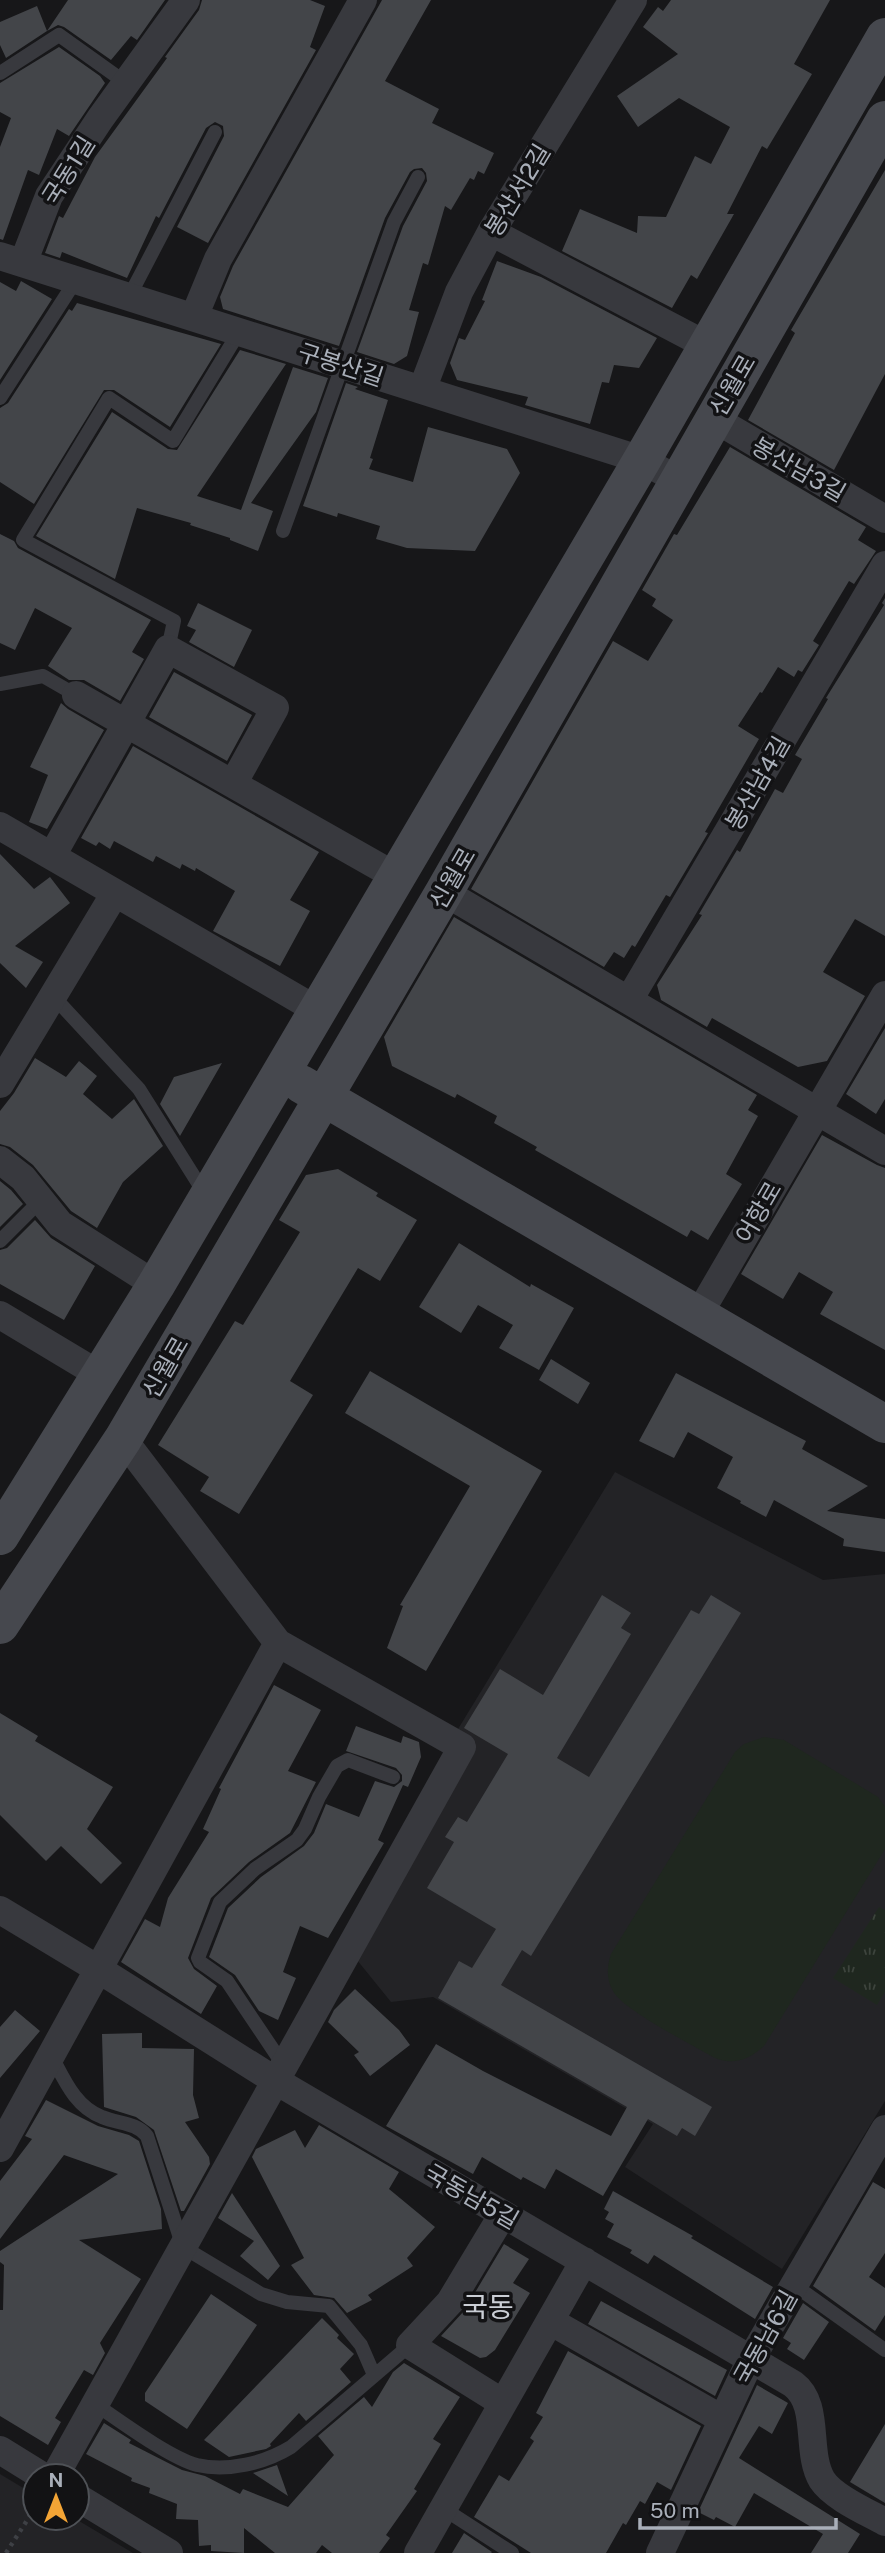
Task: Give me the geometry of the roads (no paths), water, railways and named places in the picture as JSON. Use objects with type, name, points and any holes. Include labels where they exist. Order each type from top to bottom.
[{"type":"street","name":"국동1길","points":[[11,259],[49,196],[125,83],[186,0]]},
{"type":"street","points":[[194,317],[218,259],[363,0]]},
{"type":"street","name":"봉산서2길","points":[[422,390],[459,292],[491,232],[633,0]]},
{"type":"street","name":"신월로","points":[[0,1536],[208,1198],[642,460],[885,37]]},
{"type":"street","name":"신월로","points":[[0,1625],[123,1439],[444,892],[885,120]]},
{"type":"street","points":[[491,232],[708,346]]},
{"type":"street","name":"구봉산길","points":[[11,259],[642,460],[678,480]]},
{"type":"street","name":"봉산남3길","points":[[713,418],[885,519]]},
{"type":"street","name":"봉산남4길","points":[[629,1000],[885,565]]},
{"type":"street","points":[[52,856],[168,649],[275,708],[233,784]]},
{"type":"street","points":[[76,695],[397,877]]},
{"type":"street","points":[[0,826],[317,1010]]},
{"type":"street","points":[[444,892],[885,1151]]},
{"type":"street","points":[[0,1084],[115,893]]},
{"type":"street","points":[[817,1111],[885,995]]},
{"type":"street","points":[[281,1072],[885,1424]]},
{"type":"street","name":"어항로","points":[[699,1314],[817,1111]]},
{"type":"street","points":[[0,1160],[23,1178],[60,1224],[156,1285]]},
{"type":"street","points":[[0,1315],[100,1375]]},
{"type":"street","points":[[63,2462],[462,1747],[278,1643],[123,1439]]},
{"type":"street","points":[[0,2147],[278,1643]]},
{"type":"street","name":"국동남5길","points":[[0,1910],[280,2074],[503,2214],[793,2384],[807,2400],[819,2472],[825,2483],[834,2492],[885,2522]]},
{"type":"street","name":"국동남6길","points":[[660,2553],[751,2359],[885,2129]]},
{"type":"street","points":[[503,2214],[450,2302],[410,2345],[503,2403]]},
{"type":"street","points":[[418,2553],[584,2261]]},
{"type":"street","points":[[550,2321],[722,2419]]},
{"type":"street","points":[[0,2450],[21,2463]]},
{"type":"street","points":[[91,2506],[169,2553]]},
{"type":"lane","points":[[0,73],[59,35],[125,83]]},
{"type":"lane","points":[[129,297],[215,132]]},
{"type":"lane","points":[[283,530],[394,222],[418,177]]},
{"type":"lane","points":[[0,398],[76,280]]},
{"type":"lane","points":[[168,649],[174,621],[23,540],[109,398],[173,441],[239,332]]},
{"type":"lane","points":[[0,684],[43,676],[76,695]]},
{"type":"lane","points":[[53,996],[148,1101],[208,1198]]},
{"type":"lane","points":[[0,1241],[41,1200]]},
{"type":"lane","points":[[280,2074],[228,1981],[198,1958],[217,1907],[255,1870],[297,1840],[305,1829],[318,1797],[342,1762],[348,1760],[393,1777]]},
{"type":"lane","points":[[51,2055],[71,2092],[83,2106],[101,2117],[137,2126],[148,2136],[183,2247],[261,2294],[287,2302],[329,2306],[361,2346],[374,2375]]},
{"type":"lane","points":[[794,2285],[885,2350]]},
{"type":"lane","points":[[95,2404],[180,2458],[205,2466],[237,2465],[275,2457],[291,2447],[410,2345]]},
{"type":"lane","points":[[444,2509],[512,2553]]},
{"type":"district","name":"국동","points":[[488,2306]]}]
